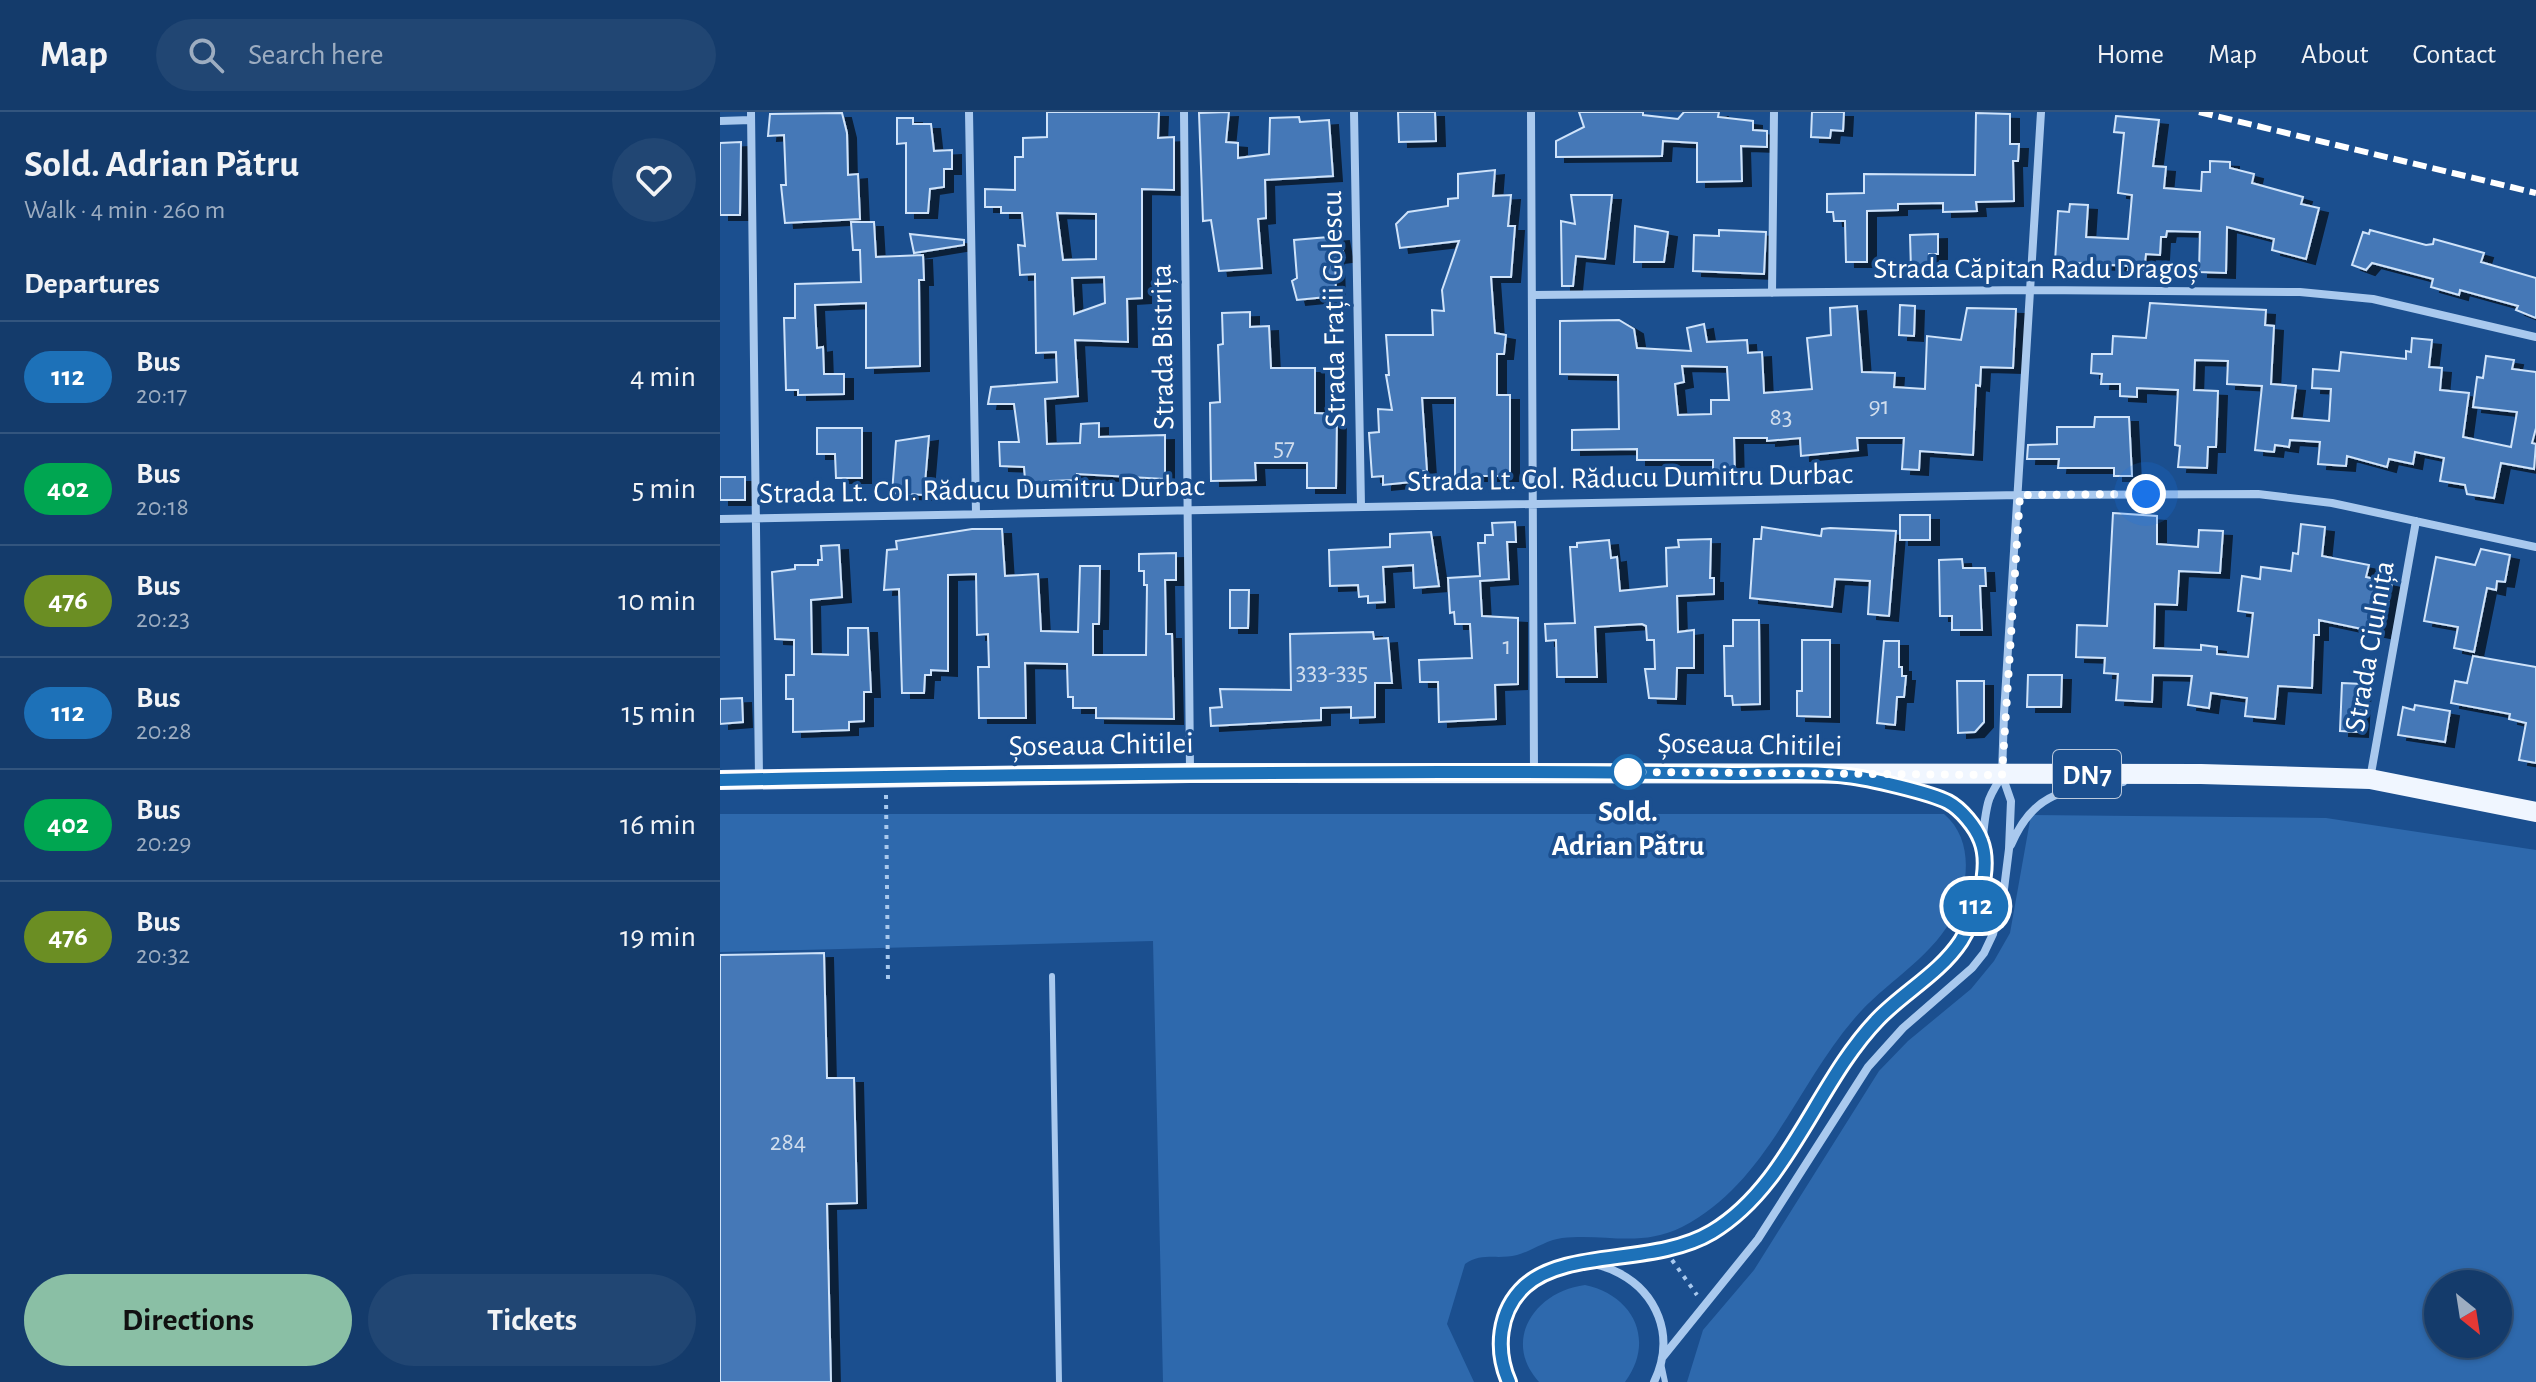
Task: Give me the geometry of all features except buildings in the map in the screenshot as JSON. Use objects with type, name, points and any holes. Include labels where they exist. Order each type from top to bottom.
[{"type":"main road","name":"Șoseaua Chitilei","points":[[720,780],[1190,773],[2171,775],[2370,779],[2536,812]]},
{"type":"street","points":[[969,112],[976,513]]},
{"type":"street","name":"Strada Bistrița","points":[[1184,112],[1190,773]]},
{"type":"street","name":"Strada Frații Golescu","points":[[1354,112],[1361,506]]},
{"type":"street","points":[[1531,112],[1534,772]]},
{"type":"street","points":[[1772,293],[1774,112]]},
{"type":"street","points":[[1654,1382],[1662,1360],[1704,1303],[1758,1239],[1868,1067],[1903,1028],[1972,968],[1984,953],[2000,904],[2009,849],[2011,801],[2002,775],[2041,112]]},
{"type":"street","points":[[720,121],[751,116],[759,779]]},
{"type":"street","name":"Strada Căpitan Radu Dragoș","points":[[1532,295],[2030,290],[2336,295],[2373,299],[2536,337]]},
{"type":"street","name":"Strada Lt. Col. Răducu Dumitru Durbac","points":[[720,519],[1187,508],[2258,494],[2332,503],[2536,547]]},
{"type":"street","name":"Strada Ciulnița","points":[[2370,779],[2416,521]]},
{"type":"street","points":[[1501,1382],[1500,1341],[1505,1315],[1519,1291],[1539,1274],[1565,1264],[1666,1251],[1700,1238],[1740,1211],[1767,1179],[1875,1022],[1947,959],[1963,937],[1975,912],[1988,801],[2002,775]]},
{"type":"street","points":[[2009,849],[2026,817],[2055,793],[2171,775]]},
{"type":"street","points":[[1849,776],[1949,802],[1974,828],[1984,849]]},
{"type":"street","points":[[1591,1263],[1622,1274],[1647,1295],[1663,1336],[1662,1360]]},
{"type":"street","points":[[1503,1368],[1509,1382]]},
{"type":"lane","points":[[1052,976],[1059,1382]]},
{"type":"lane","points":[[1662,1360],[1665,1382]]},
{"type":"path","points":[[886,777],[888,980]]},
{"type":"path","points":[[1666,1251],[1686,1284],[1704,1303]]},
{"type":"shaded area","points":[[720,814],[1944,814],[1961,837],[1966,865],[1962,894],[1941,935],[1854,1019],[1758,1160],[1711,1209],[1682,1227],[1651,1237],[1562,1238],[1517,1255],[1478,1258],[1465,1264],[1447,1324],[1474,1382],[1163,1382],[1153,941],[720,952]]},
{"type":"shaded area","points":[[2031,815],[2326,818],[2536,850],[2536,1382],[1687,1382],[1703,1330],[1754,1270],[1879,1071],[1908,1041],[1971,989],[1994,961],[2010,933]]},
{"type":"shaded area","points":[[1585,1285],[1616,1298],[1635,1322],[1639,1351],[1634,1366],[1625,1382],[1539,1382],[1528,1366],[1523,1350],[1529,1320],[1552,1297]]},
{"type":"railway","points":[[2199,112],[2536,193]]},
{"type":"bus line","name":"112","points":[[720,780],[1584,771],[1849,776],[1949,802],[1974,828],[1984,849],[1975,912],[1963,937],[1947,959],[1875,1022],[1854,1048],[1758,1191],[1719,1228],[1666,1251],[1565,1264],[1539,1274],[1519,1291],[1505,1315],[1500,1341],[1503,1368],[1509,1382]]},
{"type":"place","name":"Sold. Adrian Pătru","points":[[1628,772]]},
{"type":"route","points":[[1628,772],[2002,775],[2020,495],[2146,494]]}]
